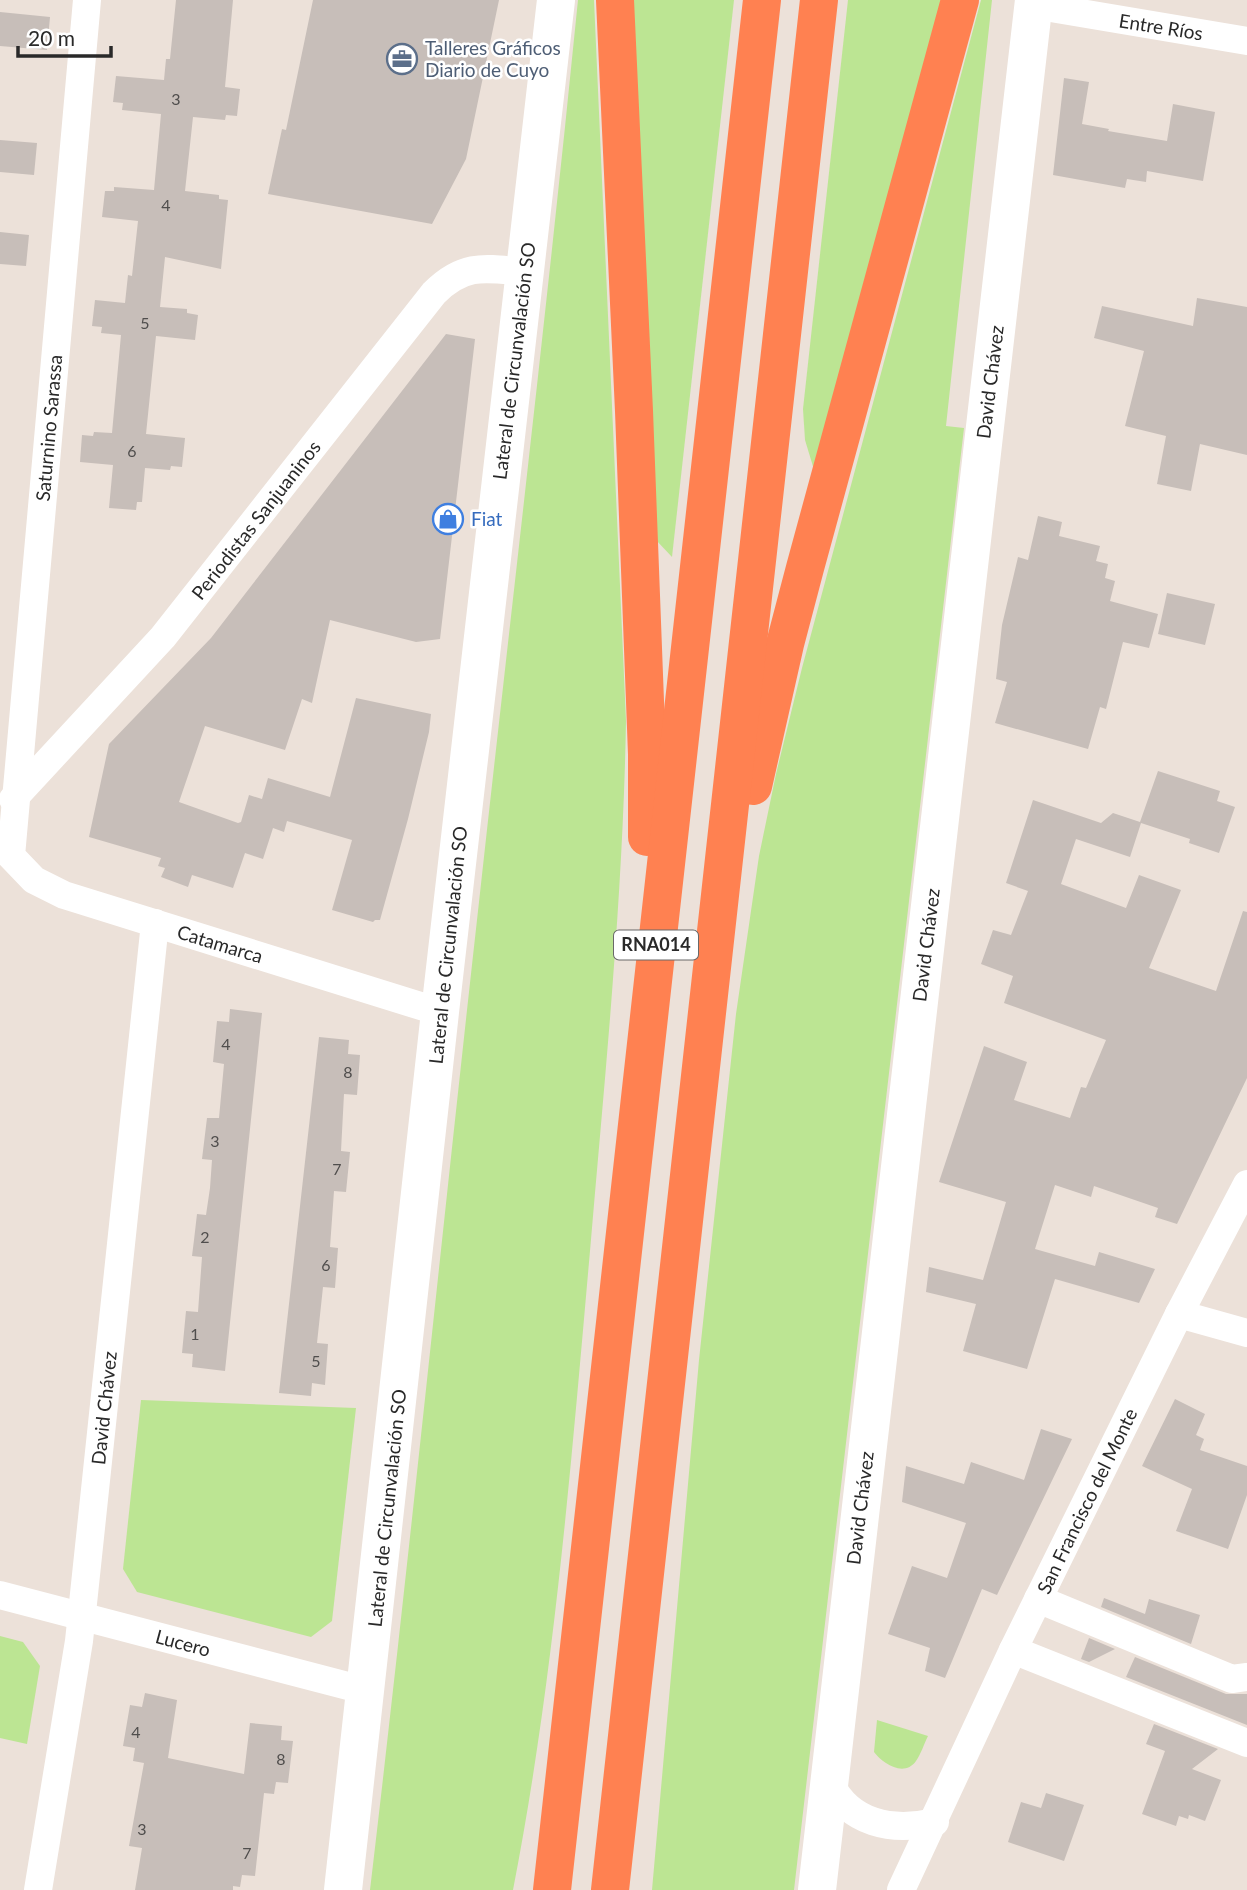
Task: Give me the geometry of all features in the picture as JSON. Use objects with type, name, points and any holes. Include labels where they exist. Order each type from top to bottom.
[{"type":"highway","points":[[615,0],[634,397],[647,754],[646,1036]]},
{"type":"highway","name":"RNA014","points":[[552,1890],[762,0]]},
{"type":"highway","name":"RNA014","points":[[610,1890],[819,0]]},
{"type":"highway","points":[[708,997],[785,644],[960,0]]},
{"type":"highway","points":[[536,1890],[571,1722]]},
{"type":"highway","points":[[615,1839],[615,1890]]},
{"type":"street","name":"Saturnino Sarassa","points":[[11,856],[8,803],[11,720],[87,0]]},
{"type":"street","name":"Lateral de Circunvalación SO","points":[[343,1890],[556,0]]},
{"type":"street","name":"Entre Ríos","points":[[1034,3],[1247,41]]},
{"type":"street","name":"David Chávez","points":[[817,1890],[1034,3]]},
{"type":"street","name":"Periodistas Sanjuaninos","points":[[8,803],[163,637],[447,279],[480,267],[524,272]]},
{"type":"street","name":"Catamarca","points":[[11,856],[34,880],[49,888],[440,1012]]},
{"type":"street","name":"David Chávez","points":[[38,1890],[82,1616],[155,923]]},
{"type":"street","name":"San Francisco del Monte","points":[[901,1890],[1013,1650],[1179,1314],[1247,1184]]},
{"type":"street","points":[[1179,1314],[1247,1333]]},
{"type":"street","name":"Lucero","points":[[0,1594],[367,1691]]},
{"type":"street","points":[[1038,1599],[1232,1679],[1247,1677]]},
{"type":"street","points":[[1013,1650],[1247,1743]]},
{"type":"street","points":[[829,1781],[844,1803],[867,1819],[899,1827],[934,1822]]},
{"type":"green space","points":[[578,0],[594,0],[626,721],[613,986],[560,1572],[540,1731],[513,1890],[370,1890],[542,339]]},
{"type":"green space","points":[[629,0],[734,0],[672,557],[656,540]]},
{"type":"green space","points":[[848,0],[948,0],[815,473],[805,440],[803,409]]},
{"type":"green space","points":[[981,0],[992,0],[946,426],[964,428],[794,1890],[652,1890],[699,1360],[736,1014],[759,856],[802,668]]},
{"type":"green space","points":[[141,1400],[356,1408],[332,1621],[311,1637],[137,1592],[123,1569]]},
{"type":"green space","points":[[0,1636],[23,1642],[40,1666],[27,1744],[0,1738]]},
{"type":"green space","points":[[877,1720],[928,1736],[918,1758],[911,1766],[900,1769],[894,1767],[874,1752]]},
{"type":"building","points":[[176,0],[233,0],[225,87],[240,89],[237,116],[226,115],[225,120],[193,117],[185,191],[219,195],[219,199],[228,200],[221,269],[165,257],[160,307],[187,309],[187,313],[198,315],[195,340],[156,336],[146,434],[185,438],[182,467],[171,466],[170,470],[145,468],[142,502],[137,502],[136,510],[109,508],[113,465],[80,462],[82,435],[93,436],[94,432],[112,433],[121,335],[101,333],[102,327],[92,326],[95,300],[125,303],[128,275],[132,276],[138,221],[102,217],[105,191],[114,191],[114,187],[154,190],[161,114],[122,110],[123,103],[113,102],[116,76],[164,80],[166,59],[170,59]]},
{"type":"building","name":"Talleres Gráficos Diario de Cuyo","points":[[313,0],[499,0],[466,159],[432,224],[268,194],[282,129],[286,130]]},
{"type":"building","points":[[0,12],[50,17],[47,50],[0,46]]},
{"type":"building","points":[[1064,78],[1089,82],[1082,124],[1109,129],[1108,131],[1167,141],[1173,104],[1215,112],[1203,181],[1147,171],[1146,182],[1127,179],[1125,188],[1053,175]]},
{"type":"building","points":[[0,140],[37,143],[34,175],[0,172]]},
{"type":"building","points":[[0,232],[29,235],[26,266],[0,264]]},
{"type":"building","points":[[1197,298],[1247,307],[1247,455],[1200,444],[1191,491],[1157,484],[1166,436],[1125,426],[1144,351],[1094,338],[1102,306],[1193,326]]},
{"type":"building","points":[[446,334],[475,339],[440,639],[416,642],[330,620],[312,703],[302,699],[285,750],[205,726],[179,802],[238,823],[241,822],[249,795],[262,799],[268,778],[330,797],[356,698],[431,714],[408,819],[380,920],[373,922],[332,910],[352,840],[287,821],[284,832],[273,828],[263,859],[245,853],[233,888],[192,875],[188,887],[161,877],[165,868],[158,866],[161,858],[89,837],[109,744],[211,638]]},
{"type":"building","points":[[1038,516],[1062,522],[1059,536],[1100,546],[1096,561],[1108,564],[1105,578],[1115,581],[1110,601],[1158,614],[1149,648],[1123,642],[1106,709],[1100,707],[1088,749],[995,723],[1007,682],[996,679],[1002,625],[1018,557],[1028,560]]},
{"type":"building","points":[[1167,593],[1215,604],[1205,645],[1158,634]]},
{"type":"building","points":[[1158,771],[1220,791],[1217,801],[1235,807],[1219,853],[1189,843],[1190,839],[1141,823],[1130,857],[1076,839],[1061,884],[1126,908],[1139,875],[1181,890],[1149,968],[1216,991],[1243,911],[1247,912],[1247,1078],[1177,1224],[1155,1217],[1158,1208],[1094,1186],[1091,1197],[1055,1185],[1035,1249],[1095,1266],[1099,1252],[1155,1269],[1139,1303],[1055,1279],[1027,1369],[963,1351],[976,1304],[926,1292],[929,1267],[983,1280],[1006,1202],[939,1182],[984,1046],[1027,1062],[1014,1100],[1070,1118],[1081,1087],[1086,1088],[1106,1040],[1004,1003],[1013,976],[981,964],[993,930],[1011,935],[1028,891],[1006,883],[1033,800],[1101,823],[1113,813],[1140,822]]},
{"type":"building","points":[[230,1009],[262,1013],[225,1371],[192,1367],[193,1354],[182,1353],[186,1311],[198,1312],[202,1257],[192,1256],[197,1214],[206,1215],[210,1188],[212,1160],[202,1159],[207,1118],[219,1118],[224,1064],[213,1062],[217,1021],[229,1022]]},
{"type":"building","points":[[319,1037],[349,1040],[348,1054],[360,1055],[357,1095],[344,1094],[341,1151],[350,1152],[346,1192],[334,1191],[330,1247],[338,1248],[335,1288],[323,1287],[317,1343],[328,1344],[325,1385],[312,1383],[311,1396],[279,1393]]},
{"type":"building","points":[[1175,1399],[1205,1414],[1196,1435],[1204,1439],[1200,1450],[1247,1466],[1247,1495],[1228,1549],[1176,1531],[1192,1489],[1142,1466]]},
{"type":"building","points":[[1041,1429],[1072,1439],[997,1595],[982,1589],[945,1678],[925,1671],[930,1648],[888,1634],[912,1566],[947,1578],[966,1523],[902,1502],[906,1466],[964,1484],[971,1462],[1024,1480]]},
{"type":"building","points":[[1104,1598],[1145,1614],[1149,1599],[1200,1615],[1191,1644],[1101,1607]]},
{"type":"building","points":[[1089,1638],[1115,1649],[1089,1662],[1081,1659]]},
{"type":"building","points":[[1135,1657],[1226,1694],[1247,1694],[1247,1725],[1126,1677]]},
{"type":"building","points":[[145,1693],[177,1700],[168,1758],[244,1774],[250,1723],[282,1726],[281,1740],[293,1741],[288,1783],[276,1782],[274,1794],[264,1793],[255,1876],[242,1875],[240,1887],[233,1886],[233,1890],[135,1890],[142,1848],[129,1846],[144,1763],[133,1761],[135,1748],[123,1746],[130,1705],[142,1707]]},
{"type":"building","points":[[1154,1724],[1218,1749],[1192,1769],[1221,1780],[1205,1821],[1189,1815],[1188,1819],[1179,1816],[1176,1826],[1142,1814],[1165,1751],[1146,1744]]},
{"type":"building","points":[[1046,1793],[1084,1805],[1064,1861],[1008,1842],[1021,1802],[1041,1808]]},
{"type":"place","name":"Talleres Gráficos Diario de Cuyo","points":[[402,59]]},
{"type":"place","name":"Fiat","points":[[448,519]]}]
